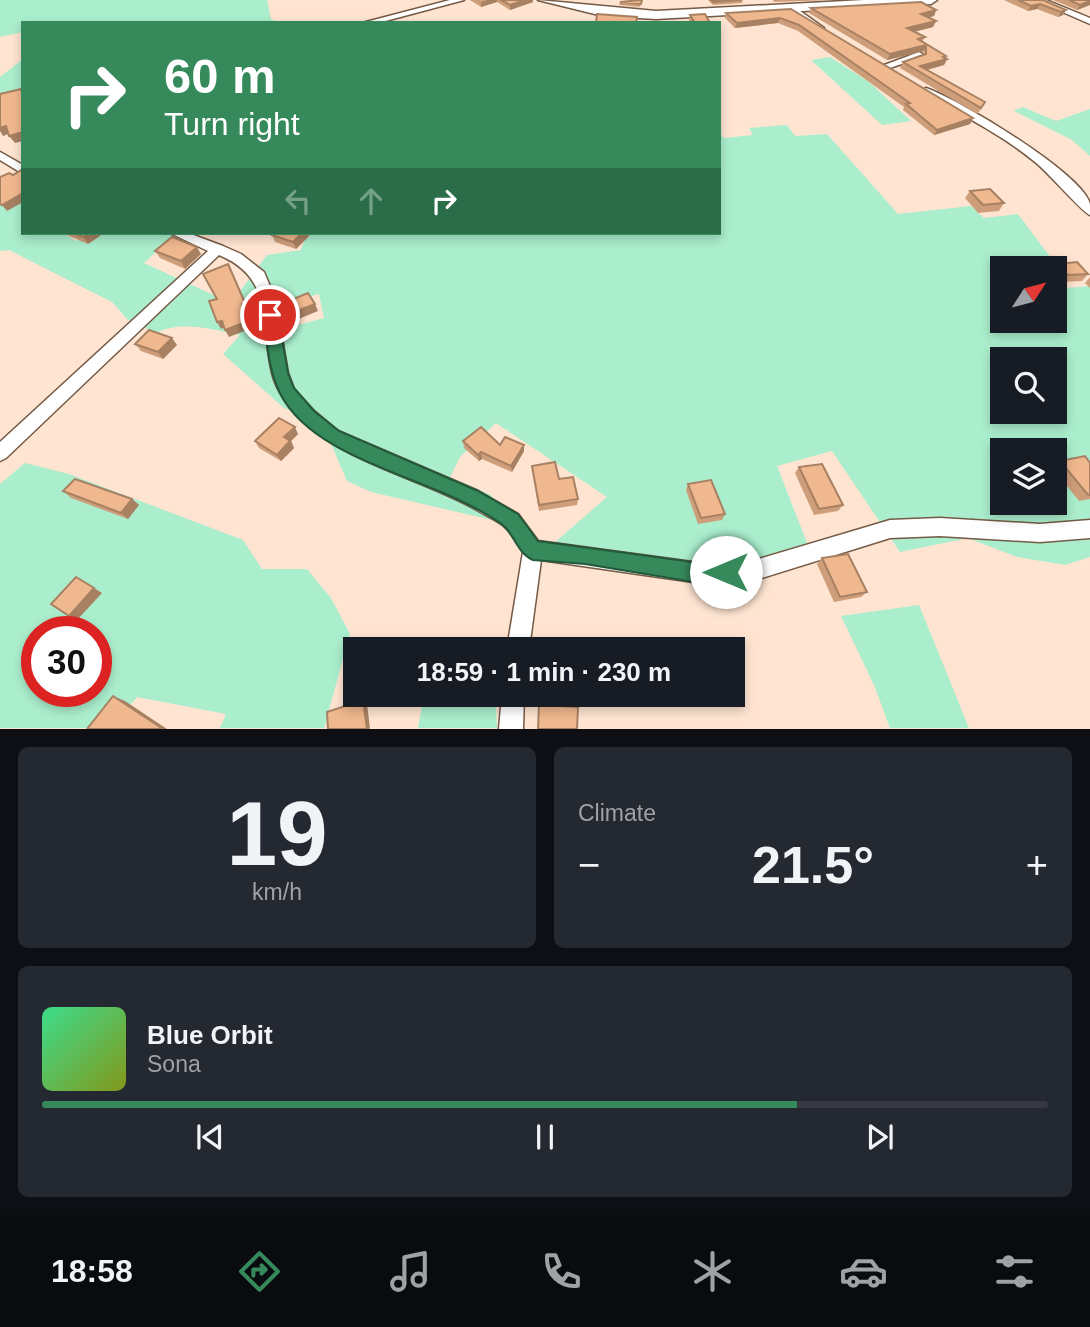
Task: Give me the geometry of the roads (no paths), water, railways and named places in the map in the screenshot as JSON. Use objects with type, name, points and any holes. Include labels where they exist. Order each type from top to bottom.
[{"type":"street","points":[[374,21],[460,0]]},
{"type":"street","points":[[544,0],[585,10],[642,15],[931,0]]},
{"type":"street","points":[[1039,0],[1090,21]]},
{"type":"street","points":[[790,8],[826,31]]},
{"type":"street","points":[[884,67],[919,55]]},
{"type":"street","points":[[870,58],[895,74]]},
{"type":"street","points":[[919,87],[1028,152],[1076,190],[1090,211]]},
{"type":"street","points":[[0,155],[21,170]]},
{"type":"street","points":[[182,235],[248,264],[259,275],[268,298],[280,373],[287,392],[308,416],[332,436],[471,497],[512,520],[533,550],[520,637]]},
{"type":"street","points":[[0,453],[218,249]]},
{"type":"street","points":[[533,550],[585,555],[700,573],[752,571],[890,529],[910,526],[1024,535],[1067,534],[1090,529]]},
{"type":"street","points":[[512,729],[513,707]]}]
